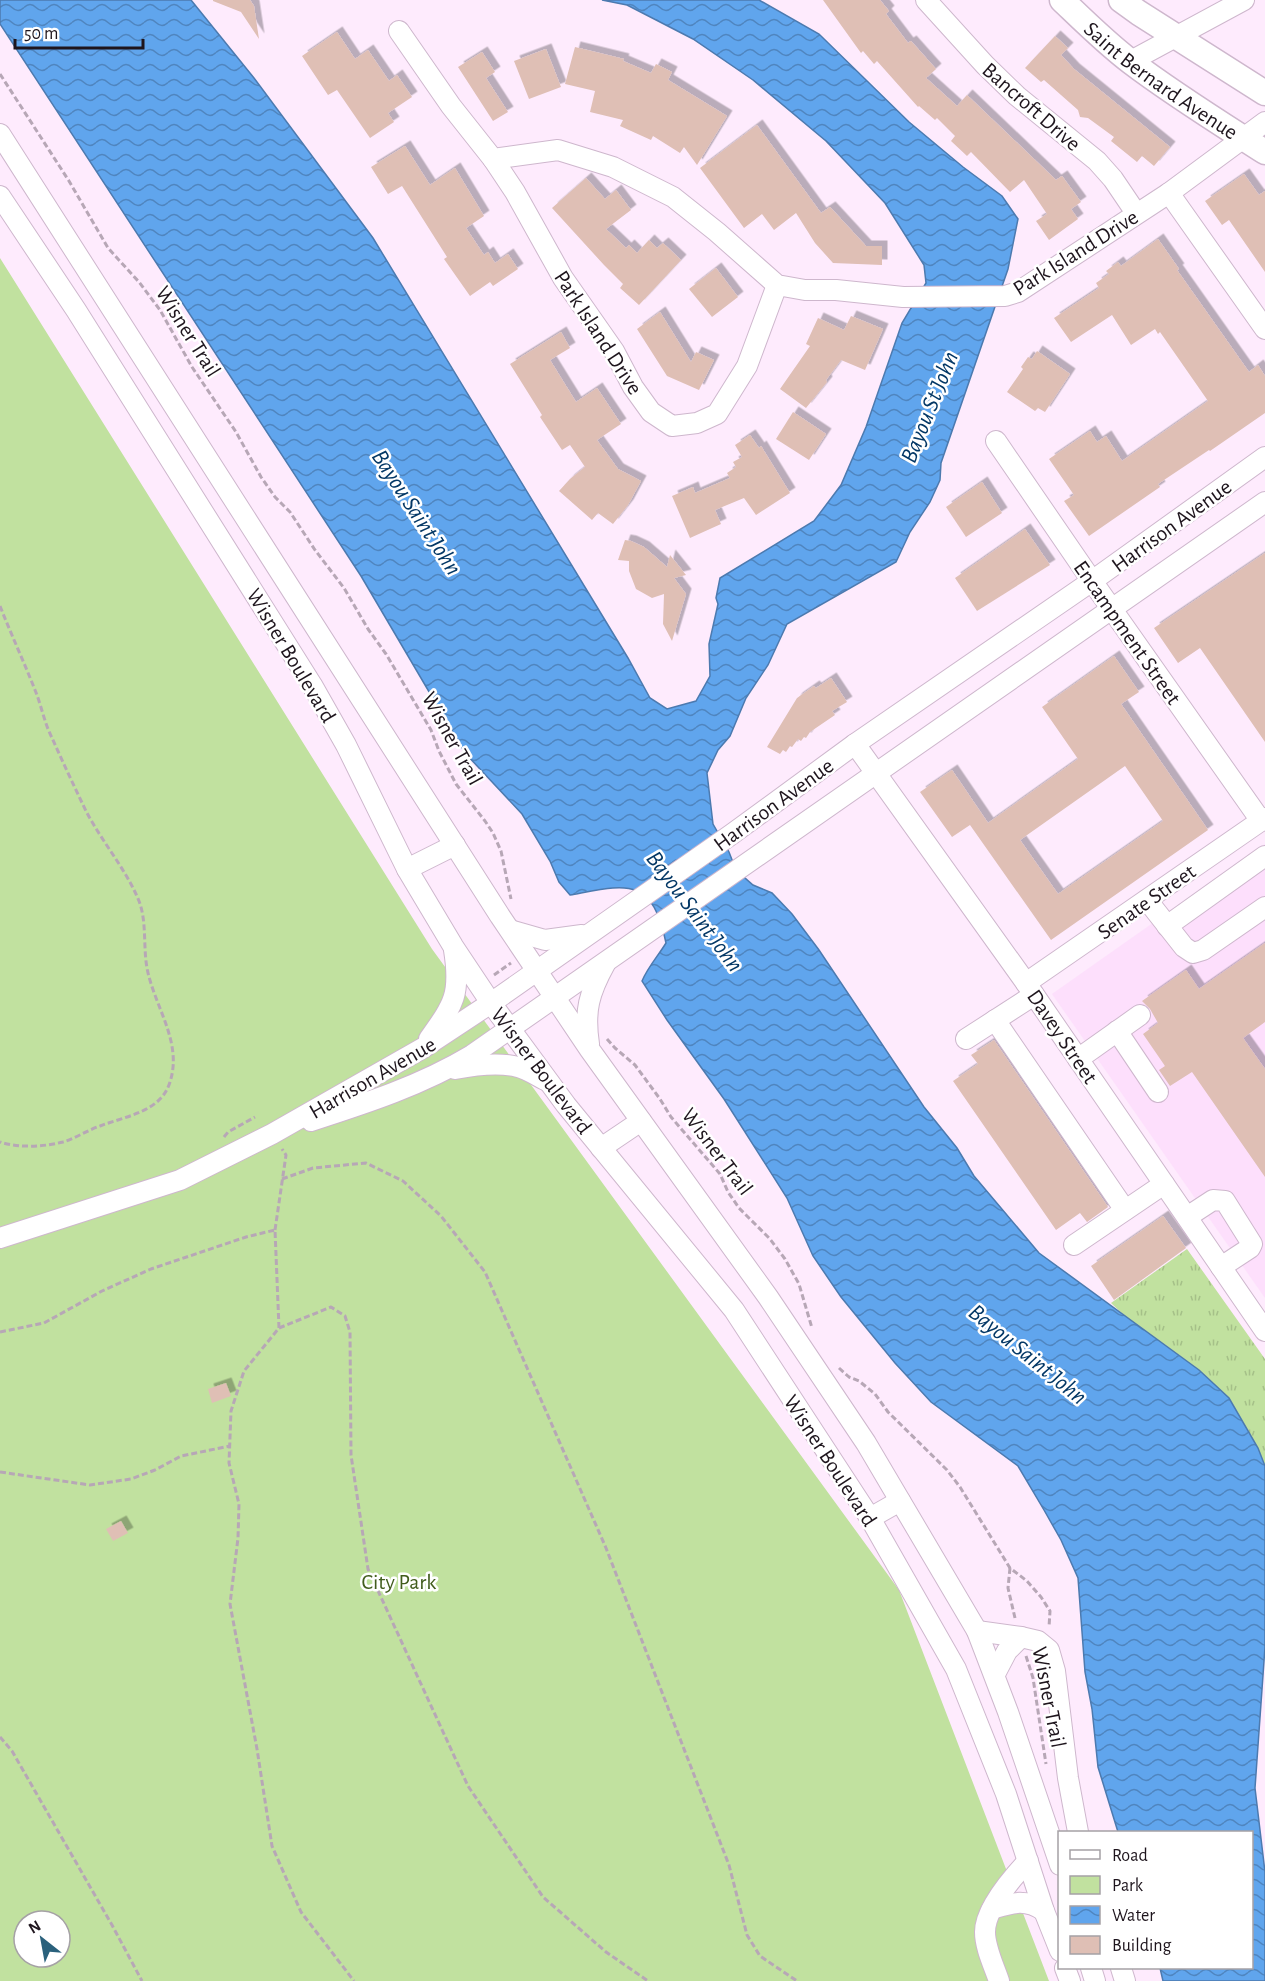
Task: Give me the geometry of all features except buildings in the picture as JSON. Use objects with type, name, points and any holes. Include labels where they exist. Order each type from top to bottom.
[{"type":"main road","name":"Saint Bernard Avenue","points":[[1062,0],[1131,62],[1265,152]]},
{"type":"main road","name":"Saint Bernard Avenue","points":[[1121,0],[1265,93]]},
{"type":"street","name":"Bancroft Drive","points":[[926,0],[985,65],[1017,96],[1097,162],[1113,179],[1136,213]]},
{"type":"street","points":[[1131,62],[1244,0]]},
{"type":"street","name":"Park Island Drive","points":[[399,31],[450,106],[493,159],[515,192],[563,278],[614,351],[633,387],[651,412],[672,426],[697,423],[717,414],[747,366],[777,285],[805,290],[847,290],[903,297],[1005,296],[1018,292],[1169,192],[1265,122]]},
{"type":"street","name":"Wisner Boulevard","points":[[0,134],[537,971],[641,1121],[768,1297],[866,1443],[977,1631],[995,1674],[1058,1862]]},
{"type":"street","points":[[493,159],[558,150],[613,167],[673,197],[777,285]]},
{"type":"street","points":[[1169,192],[1265,329]]},
{"type":"street","name":"Wisner Boulevard","points":[[0,196],[75,310],[312,686],[346,745],[407,869],[453,946],[548,1081],[734,1310],[870,1518],[956,1669],[1006,1794],[1058,1948]]},
{"type":"street","points":[[75,310],[103,294]]},
{"type":"street","name":"Encampment Street","points":[[996,441],[1092,581],[1263,820]]},
{"type":"street","name":"Harrison Avenue","points":[[0,1238],[180,1180],[272,1134],[423,1048],[537,971],[855,744],[1092,581],[1265,457]]},
{"type":"street","name":"Harrison Avenue","points":[[272,1134],[354,1108],[446,1070],[510,1029],[1265,502]]},
{"type":"street","name":"Davey Street","points":[[855,744],[1030,989],[1265,1331]]},
{"type":"street","name":"Senate Street","points":[[966,1040],[995,1020],[1030,989],[1147,900],[1263,820]]},
{"type":"street","points":[[407,869],[455,845]]},
{"type":"street","points":[[1167,926],[1265,856]]},
{"type":"street","points":[[1147,900],[1184,947],[1193,953],[1203,950],[1265,907]]},
{"type":"street","points":[[510,930],[545,940],[588,934]]},
{"type":"street","points":[[423,1048],[446,1017],[453,1003],[458,972],[453,946]]},
{"type":"street","points":[[591,1050],[586,1028],[587,1005],[592,987],[606,962]]},
{"type":"street","points":[[1078,1059],[1140,1015]]},
{"type":"street","points":[[995,1020],[1125,1210]]},
{"type":"street","points":[[1117,1031],[1158,1092]]},
{"type":"street","points":[[446,1070],[476,1065],[502,1065],[520,1067],[548,1081]]},
{"type":"street","points":[[601,1148],[641,1121]]},
{"type":"street","points":[[1074,1245],[1164,1184]]},
{"type":"street","points":[[1187,1217],[1217,1199],[1225,1201],[1252,1244],[1250,1248],[1221,1267]]},
{"type":"street","points":[[870,1518],[900,1501]]},
{"type":"street","points":[[977,1631],[1038,1641],[1049,1650],[1055,1671],[1068,1778],[1078,1831]]},
{"type":"street","points":[[995,1674],[1007,1651],[1021,1637]]},
{"type":"street","points":[[999,1981],[985,1931],[992,1910],[1012,1877],[1028,1861]]},
{"type":"street","points":[[992,1910],[1013,1902],[1033,1904],[1044,1911]]},
{"type":"path","name":"Wisner Trail","points":[[0,74],[74,189],[108,248],[160,310],[192,367],[236,432],[261,477],[275,497],[290,512],[344,588],[386,654],[431,730],[456,784],[493,833],[501,851],[515,905]]},
{"type":"path","points":[[0,606],[36,692],[47,727],[96,829],[132,885],[140,903],[144,919],[147,968],[173,1045],[174,1066],[170,1083],[162,1096],[149,1107],[134,1115],[100,1125],[64,1142],[33,1146],[0,1142]]},
{"type":"path","points":[[485,981],[514,961]]},
{"type":"path","name":"Wisner Trail","points":[[602,1032],[615,1048],[635,1065],[660,1099],[670,1118],[720,1174],[739,1208],[770,1239],[785,1259],[799,1284],[816,1335]]},
{"type":"path","points":[[272,1134],[286,1155],[275,1230],[279,1328]]},
{"type":"path","points":[[282,1179],[313,1168],[366,1163],[403,1181],[441,1216],[485,1272],[606,1548],[729,1865],[747,1935],[760,1956],[797,1981]]},
{"type":"path","points":[[0,1332],[44,1323],[102,1291],[152,1269],[246,1237],[275,1230]]},
{"type":"path","points":[[354,1981],[301,1912],[272,1846],[257,1749],[230,1604],[238,1538],[239,1504],[229,1463],[231,1411],[244,1371],[279,1328],[331,1307],[345,1316],[350,1332],[351,1455],[368,1569],[468,1786],[543,1897],[606,1952],[648,1981]]},
{"type":"path","name":"Wisner Trail","points":[[836,1365],[849,1377],[859,1381],[875,1394],[888,1412],[947,1470],[960,1487],[1010,1568],[1027,1581],[1050,1611],[1049,1650]]},
{"type":"path","points":[[0,1472],[90,1485],[131,1479],[181,1456],[230,1446]]},
{"type":"path","name":"Wisner Trail","points":[[1010,1568],[1008,1588],[1033,1678],[1047,1769]]},
{"type":"path","points":[[0,1737],[12,1751],[117,1933],[142,1981]]},
{"type":"shaded area","points":[[1265,844],[1265,1298],[1052,994]]},
{"type":"green space","name":"City Park","points":[[0,258],[432,949],[899,1590],[1049,1981],[0,1981]]},
{"type":"green space","points":[[1187,1249],[1265,1359],[1265,1466],[1258,1448],[1229,1398],[1199,1370],[1128,1319],[1111,1303]]},
{"type":"water","points":[[0,0],[191,0],[254,78],[373,238],[650,698],[667,709],[696,701],[710,676],[709,644],[718,604],[716,598],[720,578],[814,521],[841,485],[866,427],[902,323],[926,283],[924,265],[885,203],[826,141],[753,80],[693,39],[627,5],[602,0],[759,0],[819,34],[909,122],[1002,196],[1018,219],[1008,269],[941,463],[940,480],[930,502],[910,532],[896,562],[787,624],[768,665],[746,698],[730,736],[718,750],[707,773],[713,824],[736,870],[753,885],[772,893],[792,914],[819,950],[924,1107],[957,1148],[974,1176],[1039,1253],[1199,1370],[1229,1398],[1258,1448],[1265,1466],[1265,1647],[1255,1788],[1265,1872],[1265,1981],[1163,1981],[1160,1969],[1253,1969],[1253,1831],[1118,1831],[1098,1767],[1092,1709],[1085,1672],[1078,1578],[1061,1540],[1018,1466],[931,1402],[895,1363],[841,1297],[813,1256],[787,1198],[724,1099],[642,981],[666,943],[653,905],[644,895],[634,890],[607,889],[570,895],[559,882],[550,861],[522,814],[465,753],[361,576],[0,24]]},
{"type":"water label","name":"Bayou St John","points":[[929,407]]},
{"type":"water label","name":"Bayou Saint John","points":[[417,512]]},
{"type":"water label","name":"Bayou Saint John","points":[[695,911]]},
{"type":"water label","name":"Bayou Saint John","points":[[1028,1354]]}]
